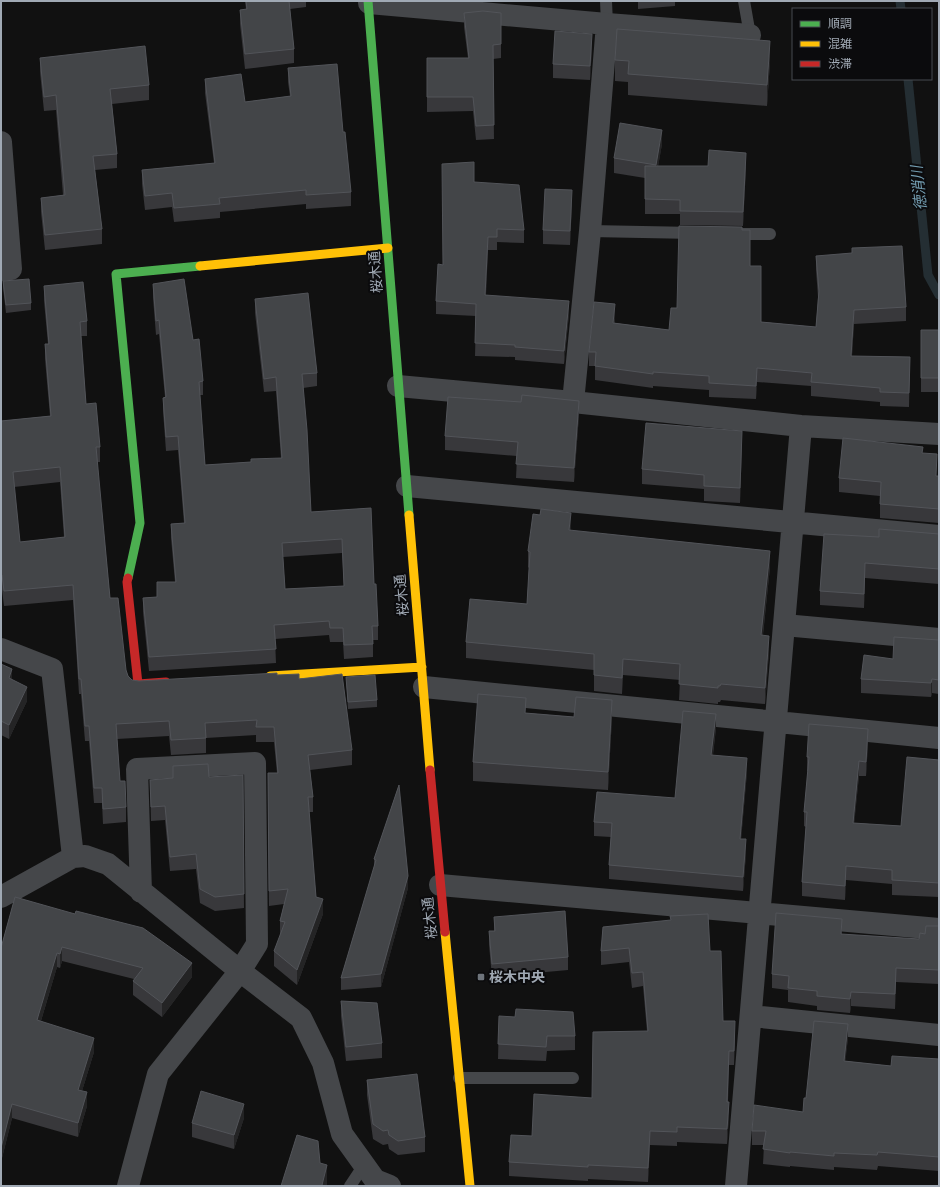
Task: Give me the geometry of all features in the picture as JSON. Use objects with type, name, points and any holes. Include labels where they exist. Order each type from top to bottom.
[{"type":"street","points":[[368,2],[607,24],[750,35]]},
{"type":"street","name":"桜木通","points":[[368,2],[398,386],[440,884],[470,1186]]},
{"type":"street","points":[[573,402],[590,231],[607,24]]},
{"type":"street","points":[[1,142],[11,269],[1,270]]},
{"type":"street","points":[[177,681],[138,684],[127,582],[140,523],[116,274],[388,248]]},
{"type":"street","points":[[398,386],[573,402],[801,426],[939,434]]},
{"type":"street","points":[[736,1186],[801,426]]},
{"type":"street","points":[[407,486],[939,536]]},
{"type":"street","points":[[784,625],[939,639]]},
{"type":"street","points":[[1,649],[52,669],[74,857]]},
{"type":"street","points":[[264,676],[423,677],[776,722],[939,738]]},
{"type":"street","points":[[128,1186],[158,1074],[240,971],[257,944],[255,763],[137,769],[141,892]]},
{"type":"street","points":[[1,897],[74,857],[85,856],[108,864],[240,971],[301,1018],[324,1063],[342,1134],[375,1180],[390,1186]]},
{"type":"street","points":[[440,884],[939,929]]},
{"type":"street","points":[[751,1016],[939,1036]]},
{"type":"lane","points":[[606,1],[607,24]]},
{"type":"lane","points":[[744,1],[750,35]]},
{"type":"lane","points":[[590,231],[708,233]]},
{"type":"lane","points":[[723,234],[770,234]]},
{"type":"lane","points":[[459,1078],[574,1078]]},
{"type":"lane","points":[[350,1186],[364,1165]]},
{"type":"building","points":[[246,1],[289,1],[294,49],[245,54],[240,10],[247,9]]},
{"type":"building","points":[[483,11],[501,13],[501,44],[493,45],[494,125],[476,126],[473,97],[427,97],[427,58],[469,58],[464,13]]},
{"type":"building","points":[[617,29],[770,41],[767,85],[628,74],[629,61],[615,60]]},
{"type":"building","points":[[555,31],[592,34],[590,66],[553,64]]},
{"type":"building","points":[[145,46],[149,85],[110,89],[117,154],[93,156],[102,229],[45,235],[41,198],[65,195],[56,95],[44,97],[40,58]]},
{"type":"building","points":[[337,64],[343,132],[345,132],[351,192],[306,195],[306,190],[219,198],[220,204],[174,208],[172,193],[145,196],[142,170],[215,163],[205,79],[241,74],[245,102],[291,96],[288,68]]},
{"type":"building","points":[[620,123],[662,130],[656,165],[614,158]]},
{"type":"building","points":[[709,150],[746,153],[743,212],[680,211],[680,200],[645,199],[645,166],[708,166]]},
{"type":"building","points":[[474,162],[474,182],[519,185],[524,230],[497,229],[497,237],[488,237],[485,295],[569,301],[564,351],[515,347],[515,345],[475,343],[476,304],[436,301],[438,264],[443,265],[442,164]]},
{"type":"building","points":[[545,189],[572,190],[570,231],[543,230]]},
{"type":"building","points":[[679,226],[742,227],[742,230],[750,230],[750,266],[761,266],[761,322],[816,327],[819,291],[816,256],[852,253],[852,248],[902,246],[906,307],[854,310],[851,356],[910,357],[909,393],[880,392],[880,388],[811,382],[812,373],[757,368],[756,386],[709,383],[709,376],[653,372],[653,374],[595,366],[596,352],[589,352],[594,302],[615,304],[613,323],[669,330],[671,308],[677,308]]},
{"type":"building","points":[[29,279],[31,303],[6,305],[3,281]]},
{"type":"building","points":[[184,279],[193,340],[199,339],[203,381],[199,382],[205,465],[251,462],[251,459],[282,458],[276,377],[264,379],[255,299],[308,293],[317,373],[302,374],[307,430],[311,512],[371,508],[374,584],[376,584],[378,626],[372,626],[373,644],[344,645],[343,628],[330,628],[329,621],[274,625],[276,649],[149,657],[143,598],[157,597],[157,582],[176,582],[171,524],[185,523],[178,436],[166,437],[163,398],[166,397],[159,320],[156,321],[153,284]],"holes":[[[342,539],[344,586],[285,589],[282,543]]]},
{"type":"building","points":[[83,282],[87,321],[80,322],[86,404],[96,403],[100,447],[96,447],[110,598],[118,598],[126,670],[128,676],[132,680],[139,681],[277,673],[277,675],[299,674],[299,679],[342,674],[352,750],[308,755],[313,797],[308,797],[316,897],[323,899],[297,970],[274,951],[285,922],[280,921],[288,889],[269,891],[268,773],[278,773],[274,727],[256,727],[257,720],[205,723],[206,738],[171,740],[169,721],[116,724],[120,781],[125,781],[126,807],[103,809],[102,788],[94,788],[89,726],[85,726],[81,679],[79,679],[73,585],[4,591],[1,575],[1,421],[51,416],[45,344],[49,344],[44,286]],"holes":[[[60,467],[65,537],[20,542],[13,472]]]},
{"type":"building","points":[[921,330],[939,330],[939,378],[921,378]]},
{"type":"building","points":[[522,395],[579,401],[574,468],[516,464],[518,442],[445,436],[448,397],[521,402]]},
{"type":"building","points":[[646,423],[742,431],[740,488],[704,486],[704,475],[642,469]]},
{"type":"building","points":[[843,438],[923,447],[922,453],[937,454],[936,476],[939,476],[939,509],[880,504],[881,482],[839,478]]},
{"type":"building","points":[[541,509],[571,513],[569,530],[770,551],[761,635],[769,636],[765,688],[721,684],[718,688],[679,684],[680,664],[623,659],[622,678],[594,675],[594,654],[466,642],[470,599],[527,604],[530,552],[528,551],[533,514],[540,515]]},
{"type":"building","points":[[879,529],[939,534],[939,569],[865,563],[864,594],[820,591],[824,534],[879,537]]},
{"type":"building","points":[[894,637],[939,640],[939,680],[932,679],[931,683],[861,679],[864,655],[893,659]]},
{"type":"building","points":[[1,664],[12,669],[9,678],[27,687],[9,725],[1,721]]},
{"type":"building","points":[[375,675],[377,700],[348,702],[346,677]]},
{"type":"building","points":[[478,694],[526,698],[525,713],[574,717],[576,697],[612,700],[608,772],[473,762]]},
{"type":"building","points":[[683,711],[716,714],[711,755],[747,758],[740,839],[746,839],[743,877],[609,865],[612,823],[594,822],[597,792],[675,798]]},
{"type":"building","points":[[809,724],[868,729],[866,762],[859,761],[853,823],[901,826],[907,757],[939,760],[939,883],[892,880],[892,870],[846,866],[845,886],[802,882],[807,812],[804,812],[809,757],[807,757]]},
{"type":"building","points":[[208,764],[209,777],[243,775],[244,894],[215,897],[200,889],[196,854],[170,857],[165,806],[151,807],[150,780],[173,778],[173,766]]},
{"type":"building","points":[[399,785],[408,876],[381,974],[341,978],[376,860],[374,859]]},
{"type":"building","points":[[15,897],[75,914],[76,911],[143,928],[192,963],[162,1003],[133,981],[143,968],[62,947],[60,954],[57,953],[37,1020],[94,1038],[78,1090],[87,1092],[78,1123],[12,1104],[1,1148],[1,948]]},
{"type":"building","points":[[565,911],[568,957],[492,964],[489,931],[495,931],[494,917]]},
{"type":"building","points":[[776,913],[842,919],[841,934],[919,939],[920,933],[925,934],[926,926],[939,926],[939,970],[896,968],[895,994],[851,992],[850,999],[817,996],[817,991],[788,988],[789,976],[772,974]]},
{"type":"building","points":[[708,914],[710,951],[721,951],[723,1021],[735,1021],[734,1051],[729,1051],[727,1102],[729,1102],[727,1129],[677,1127],[677,1132],[650,1131],[648,1168],[588,1165],[588,1167],[509,1162],[511,1135],[532,1136],[534,1094],[592,1098],[593,1032],[648,1031],[643,972],[632,973],[629,948],[601,951],[603,927],[671,920],[670,916]]},
{"type":"building","points":[[341,1001],[377,1003],[382,1043],[346,1047]]},
{"type":"building","points":[[516,1009],[573,1012],[575,1036],[547,1036],[546,1047],[498,1044],[499,1016],[515,1017]]},
{"type":"building","points":[[814,1021],[848,1024],[844,1061],[891,1066],[892,1056],[939,1059],[939,1157],[878,1152],[877,1155],[834,1153],[834,1156],[790,1153],[763,1149],[766,1131],[752,1131],[754,1105],[803,1112],[804,1098],[806,1098]]},
{"type":"building","points":[[417,1074],[425,1137],[398,1141],[389,1135],[388,1130],[383,1131],[373,1124],[367,1080]]},
{"type":"building","points":[[201,1091],[244,1104],[234,1135],[192,1123]]},
{"type":"building","points":[[297,1135],[318,1141],[320,1163],[327,1165],[322,1185],[325,1186],[281,1186]]},
{"type":"waterway","name":"徳消川","points":[[900,1],[901,8]]},
{"type":"waterway","name":"徳消川","points":[[908,80],[928,275],[939,295]]},
{"type":"traffic: fast","points":[[368,1],[409,515]]},
{"type":"traffic: fast","points":[[128,578],[140,523],[116,274],[200,266]]},
{"type":"traffic: slow","points":[[200,266],[388,248]]},
{"type":"traffic: slow","points":[[409,515],[430,770]]},
{"type":"traffic: slow","points":[[270,676],[422,667]]},
{"type":"traffic: slow","points":[[445,932],[470,1186]]},
{"type":"traffic: jam","points":[[128,578],[127,582],[138,684],[166,682]]},
{"type":"traffic: jam","points":[[430,770],[445,932]]},
{"type":"place","name":"桜木中央","points":[[481,977]]}]
